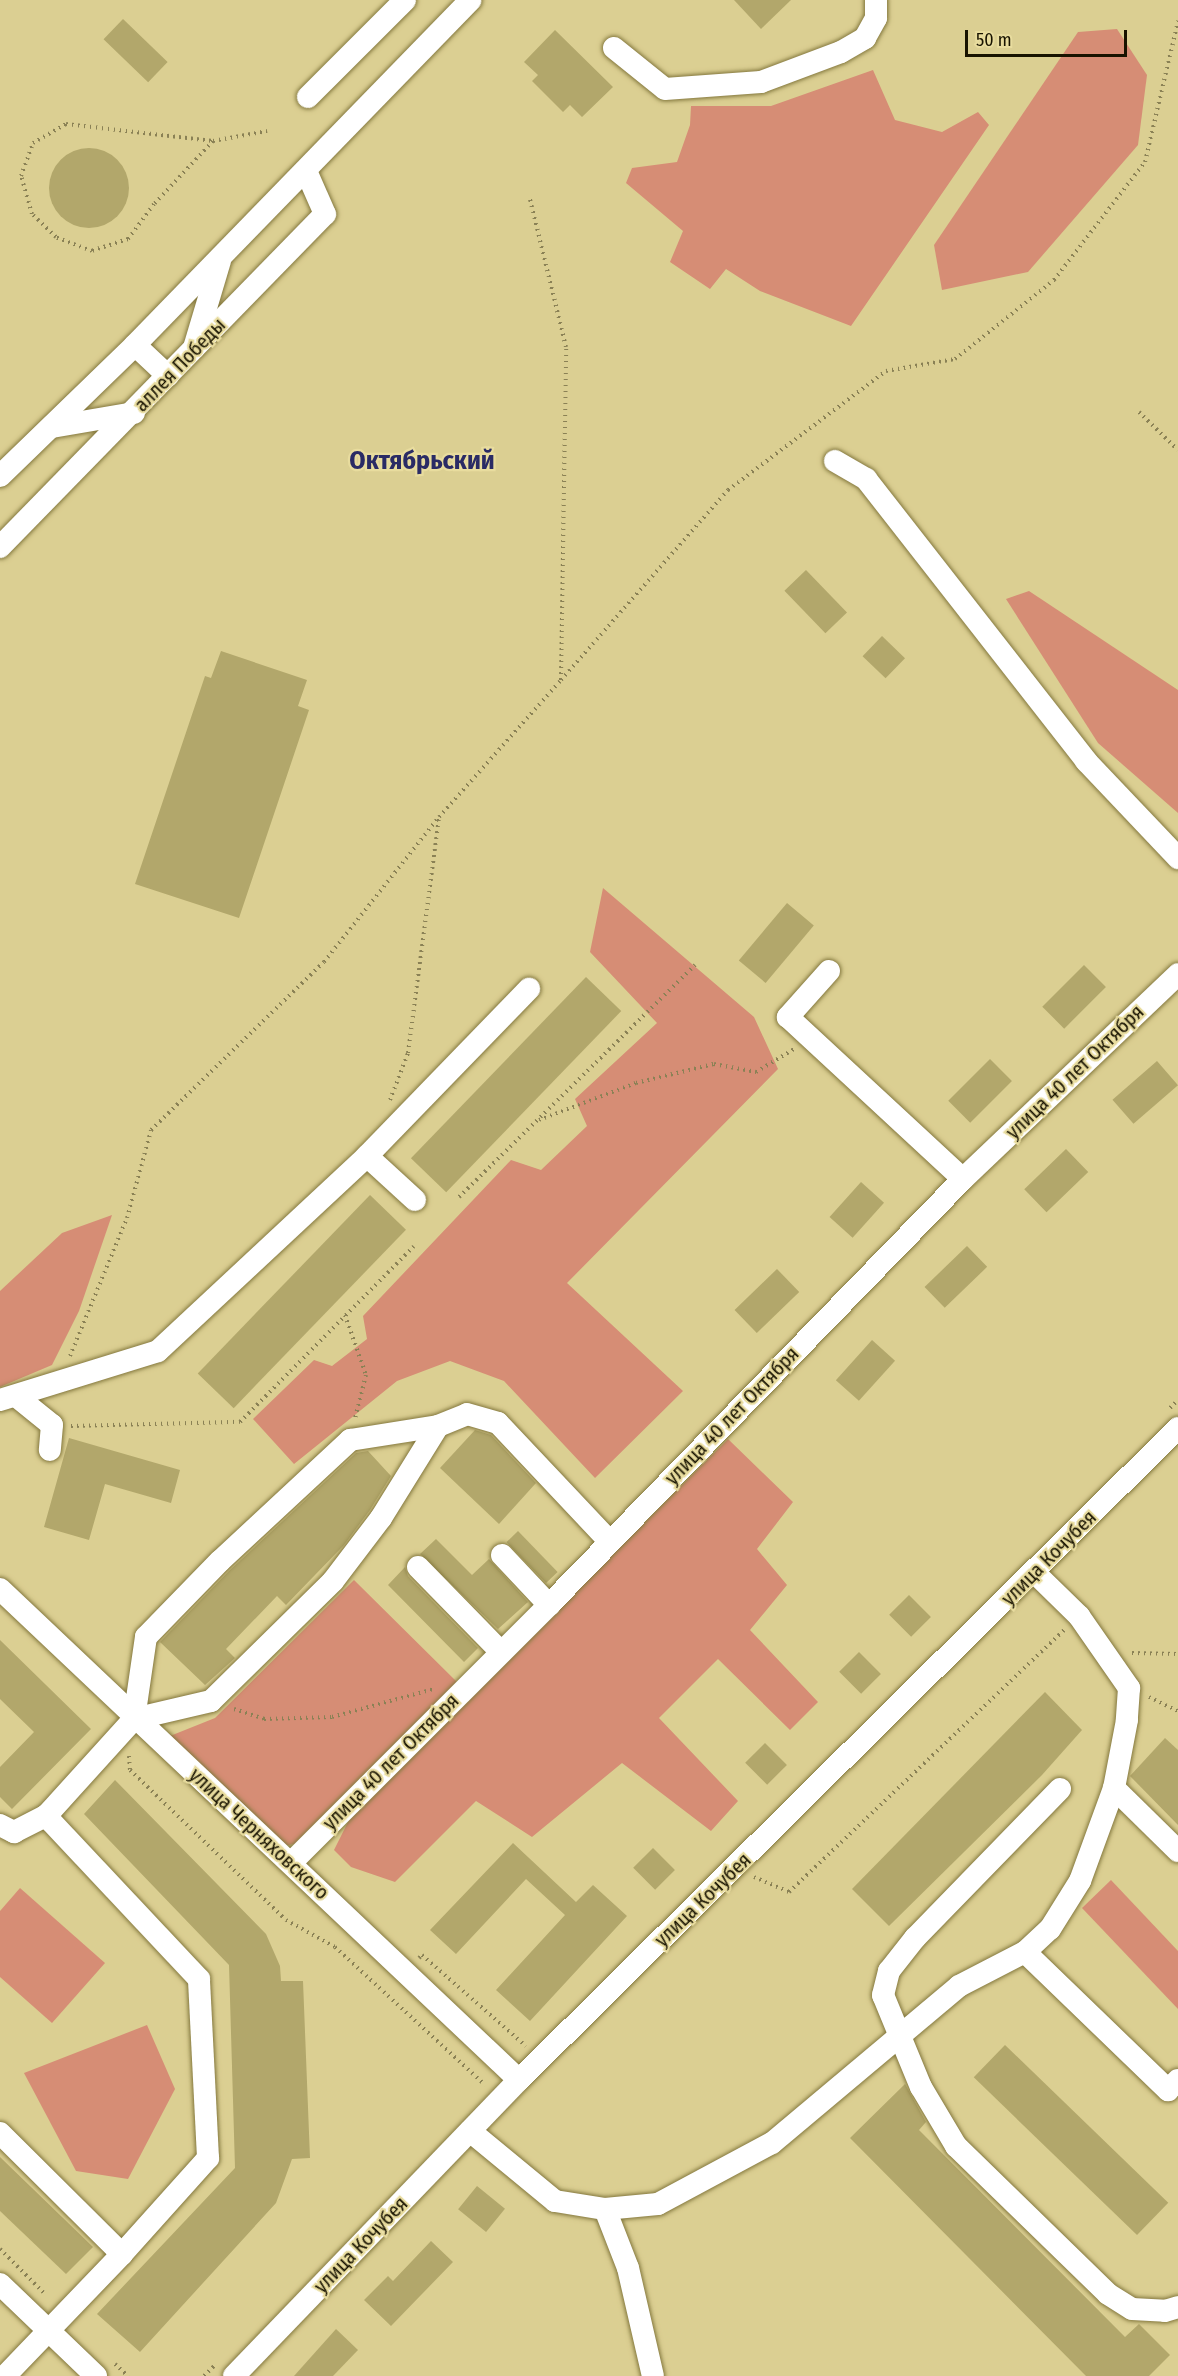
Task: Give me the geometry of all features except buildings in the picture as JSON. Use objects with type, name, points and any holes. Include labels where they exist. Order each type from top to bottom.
[{"type":"street","points":[[308,97],[405,0]]},
{"type":"street","points":[[0,477],[135,345],[470,0]]},
{"type":"street","points":[[614,48],[665,89],[761,82],[841,52],[865,38],[876,18],[876,0]]},
{"type":"street","name":"аллея Победы","points":[[0,547],[135,413],[325,213],[306,171]]},
{"type":"street","points":[[193,352],[221,256]]},
{"type":"street","points":[[135,345],[168,376]]},
{"type":"street","points":[[52,427],[135,413]]},
{"type":"street","points":[[835,461],[866,479],[1086,761],[1178,858]]},
{"type":"street","points":[[829,971],[788,1017],[963,1179]]},
{"type":"street","name":"улица 40 лет Октября","points":[[291,1863],[549,1605],[963,1179],[1178,974]]},
{"type":"street","points":[[8,1398],[158,1351],[367,1156],[529,989]]},
{"type":"street","points":[[367,1156],[415,1200]]},
{"type":"street","points":[[8,1398],[52,1425],[50,1450]]},
{"type":"street","points":[[135,1719],[146,1637],[350,1440],[438,1426],[467,1414],[498,1423],[610,1542]]},
{"type":"street","points":[[0,1825],[14,1832],[46,1816],[135,1719],[210,1701],[333,1581],[381,1518],[438,1426]]},
{"type":"street","name":"улица Кочубея","points":[[234,2376],[519,2080],[1035,1573],[1178,1428]]},
{"type":"street","points":[[502,1555],[549,1605]]},
{"type":"street","points":[[418,1567],[501,1652]]},
{"type":"street","points":[[470,2131],[555,2201],[605,2209],[658,2204],[772,2143],[959,1986],[1025,1952],[1050,1929],[1080,1881],[1114,1788],[1127,1720],[1129,1688],[1079,1616],[1035,1573]]},
{"type":"street","name":"улица Черняховского","points":[[0,1589],[519,2080]]},
{"type":"street","points":[[1114,1788],[1178,1851]]},
{"type":"street","points":[[1060,1789],[915,1938],[889,1971],[883,1995],[921,2087],[956,2146],[1108,2294],[1132,2309],[1166,2311],[1178,2307]]},
{"type":"street","points":[[5,2376],[122,2254],[208,2158],[199,1979],[46,1816]]},
{"type":"street","points":[[1025,1952],[1168,2090],[1178,2080]]},
{"type":"street","points":[[0,2133],[122,2254]]},
{"type":"street","points":[[605,2209],[628,2268],[653,2376]]},
{"type":"street","points":[[0,2284],[96,2376]]},
{"type":"path","points":[[66,1381],[71,1351],[127,1218],[151,1130],[324,963],[439,817],[728,490],[886,371],[955,359],[1054,280],[1145,162],[1178,21]]},
{"type":"path","points":[[213,141],[154,204],[128,239],[92,251],[56,237],[32,213],[21,176],[33,143],[66,124],[213,141],[267,132]]},
{"type":"path","points":[[530,199],[566,347],[561,680]]},
{"type":"path","points":[[1139,412],[1178,450]]},
{"type":"path","points":[[388,1105],[408,1053],[439,817]]},
{"type":"path","points":[[459,1197],[695,965]]},
{"type":"path","points":[[535,1122],[636,1083],[714,1064],[756,1072],[798,1047]]},
{"type":"path","points":[[52,1425],[240,1422],[414,1246]]},
{"type":"path","points":[[345,1315],[366,1375],[350,1440]]},
{"type":"path","points":[[735,1869],[789,1892],[1079,1616]]},
{"type":"path","points":[[1127,1646],[1133,1655],[1178,1654]]},
{"type":"path","points":[[210,1701],[264,1719],[332,1717],[442,1687]]},
{"type":"path","points":[[1129,1688],[1178,1711]]},
{"type":"path","points":[[129,1745],[130,1770],[286,1920],[335,1947],[486,2085]]},
{"type":"path","points":[[385,1993],[422,1955],[526,2046],[535,2038]]},
{"type":"shaded area","points":[[1117,29],[1147,75],[1138,145],[1028,272],[942,290],[934,245],[1078,32]]},
{"type":"shaded area","points":[[873,70],[895,120],[942,132],[978,112],[989,125],[851,326],[760,291],[726,269],[710,289],[670,262],[683,231],[626,183],[632,168],[677,162],[690,125],[691,106],[771,106]]},
{"type":"shaded area","points":[[1029,591],[1178,690],[1178,813],[1098,743],[1006,599]]},
{"type":"shaded area","points":[[603,888],[754,1017],[778,1069],[567,1283],[683,1391],[595,1478],[504,1381],[450,1361],[397,1381],[294,1464],[253,1419],[314,1360],[332,1366],[367,1339],[363,1316],[511,1160],[541,1170],[587,1126],[575,1099],[657,1023],[590,952]]},
{"type":"shaded area","points":[[112,1215],[79,1311],[52,1365],[0,1387],[0,1291],[62,1233]]},
{"type":"shaded area","points":[[728,1439],[793,1502],[757,1549],[787,1585],[750,1630],[818,1702],[790,1730],[718,1659],[659,1718],[738,1801],[711,1831],[622,1763],[532,1837],[476,1801],[395,1882],[351,1867],[334,1850],[349,1820]]},
{"type":"shaded area","points":[[354,1580],[459,1684],[305,1842],[283,1846],[170,1736],[215,1718]]},
{"type":"shaded area","points":[[1111,1880],[1178,1951],[1178,2009],[1082,1908]]},
{"type":"shaded area","points":[[20,1888],[105,1963],[52,2023],[0,1977],[0,1911]]},
{"type":"shaded area","points":[[147,2025],[175,2089],[128,2179],[76,2171],[24,2073]]},
{"type":"district","name":"Октябрьский","points":[[422,461]]}]
